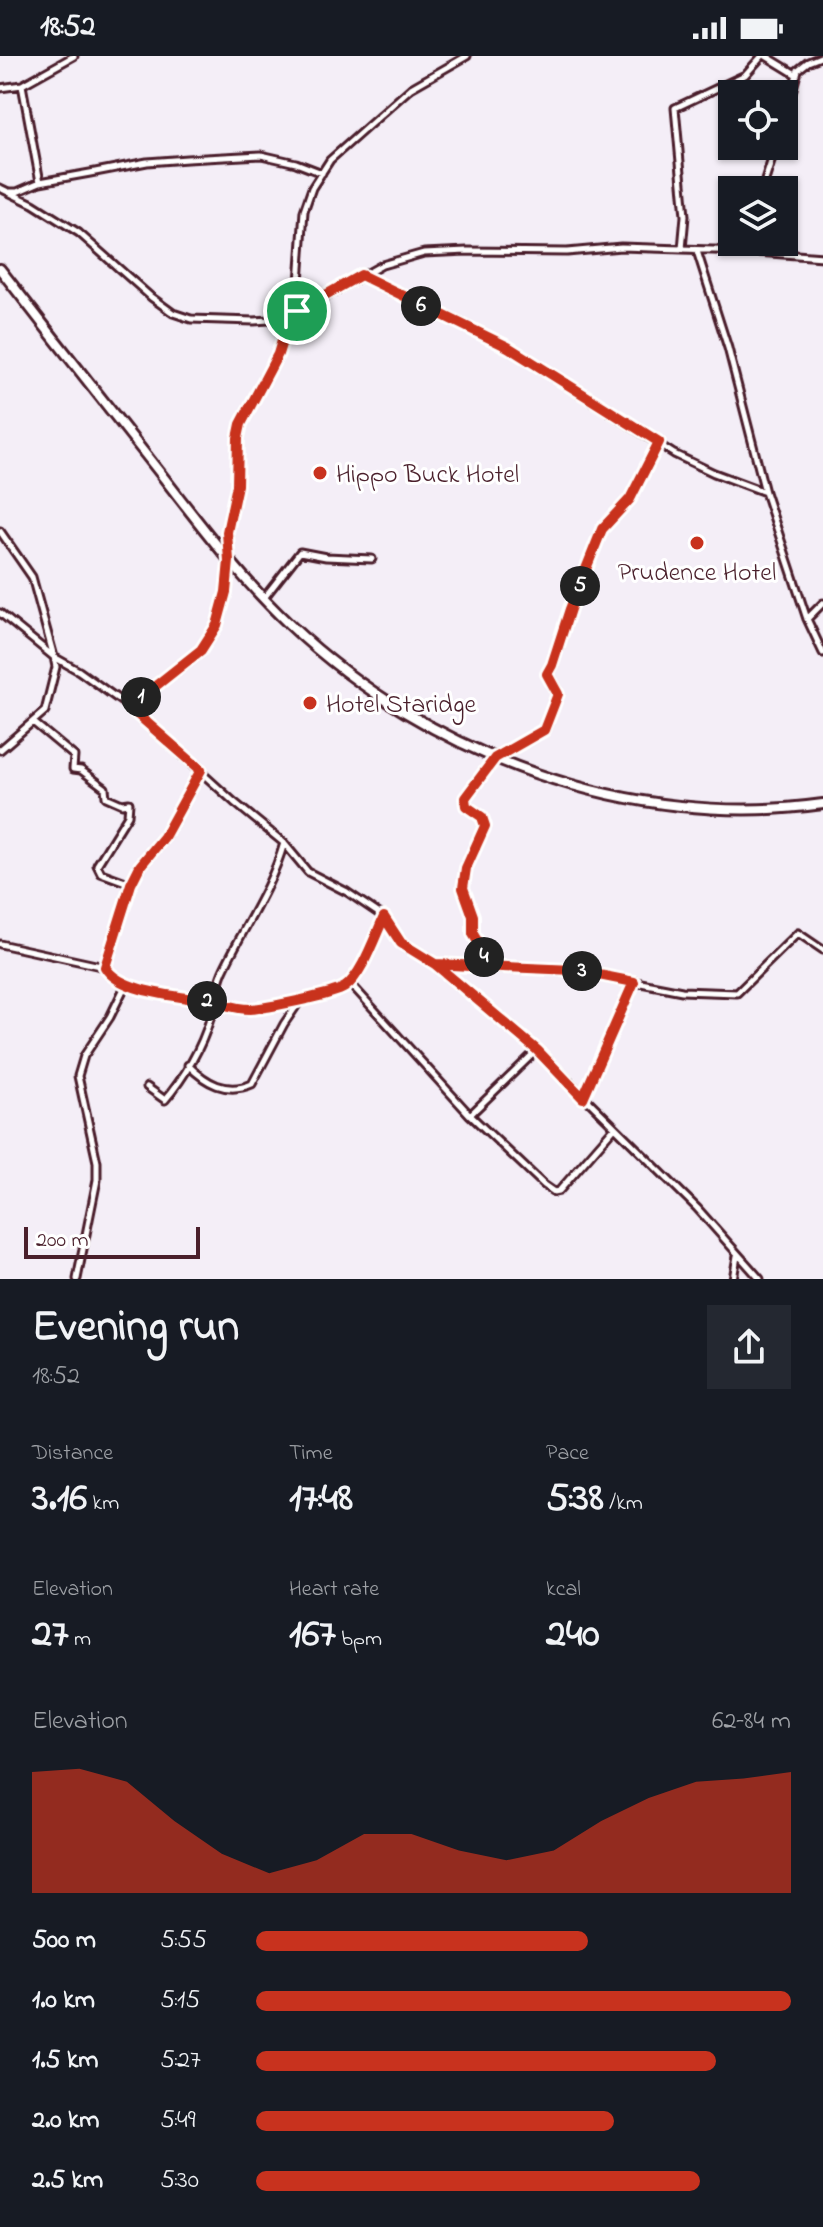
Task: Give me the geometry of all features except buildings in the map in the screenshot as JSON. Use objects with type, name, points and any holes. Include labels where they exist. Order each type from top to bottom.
[{"type":"highway","points":[[0,269],[229,561],[263,599],[319,651],[420,722],[495,758],[568,783],[659,803],[741,809],[823,804]]},
{"type":"street","points":[[0,88],[22,85],[74,56]]},
{"type":"street","points":[[297,311],[304,211],[312,188],[330,160],[411,88],[467,56]]},
{"type":"street","points":[[682,249],[685,216],[675,108],[745,75],[764,56],[797,75]]},
{"type":"street","points":[[796,80],[801,67],[823,56]]},
{"type":"street","points":[[22,85],[40,182]]},
{"type":"street","points":[[8,192],[17,192],[40,182],[147,162],[261,155],[322,173]]},
{"type":"street","points":[[0,188],[33,204],[79,233],[173,313],[191,319],[285,319],[361,275],[424,253],[567,252],[621,247],[718,251]]},
{"type":"street","points":[[697,251],[728,348],[765,492],[807,619],[823,653]]},
{"type":"street","points":[[798,255],[823,257]]},
{"type":"street","points":[[361,275],[508,347],[674,454],[765,492]]},
{"type":"street","points":[[129,707],[205,645],[220,614],[226,592],[229,561],[227,532],[237,485],[241,424],[278,354],[286,328],[285,319]]},
{"type":"street","points":[[486,967],[481,947],[473,934],[473,916],[463,888],[466,868],[485,826],[482,817],[466,806],[465,798],[495,758],[537,736],[549,722],[558,694],[547,674],[570,609],[602,529],[630,499],[659,442]]},
{"type":"street","points":[[0,531],[32,577],[56,667],[45,711],[0,750]]},
{"type":"street","points":[[263,599],[300,552],[326,557],[372,559]]},
{"type":"street","points":[[807,619],[823,603]]},
{"type":"street","points":[[0,613],[54,657],[129,707],[284,843],[308,872],[347,892],[384,917],[401,943],[435,964],[537,1050],[697,1208],[760,1279]]},
{"type":"street","points":[[33,722],[74,756],[73,769],[81,770],[105,788],[106,797],[122,804],[129,803],[128,815],[97,865],[101,873],[131,884]]},
{"type":"street","points":[[105,967],[131,884],[140,866],[164,837],[201,770]]},
{"type":"street","points":[[147,1087],[165,1100],[188,1065],[204,1035],[220,979],[277,869],[284,843]]},
{"type":"street","points":[[0,944],[105,967],[113,977],[126,984],[249,1009],[339,991],[350,983],[384,917]]},
{"type":"street","points":[[435,964],[574,970],[682,991],[737,993],[798,933],[823,950]]},
{"type":"street","points":[[583,1098],[634,982]]},
{"type":"street","points":[[350,983],[470,1115],[554,1192],[559,1191],[614,1128]]},
{"type":"street","points":[[77,1279],[97,1180],[97,1162],[78,1076],[84,1056],[110,1017],[126,984]]},
{"type":"street","points":[[188,1065],[205,1082],[226,1089],[252,1084],[284,1024],[302,999]]},
{"type":"street","points":[[470,1115],[537,1050]]},
{"type":"street","points":[[733,1279],[737,1255]]},
{"type":"place","name":"Hippo Buck Hotel","points":[[320,473]]},
{"type":"place","name":"Prudence Hotel","points":[[697,543]]},
{"type":"place","name":"Hotel Staridge","points":[[310,703]]},
{"type":"route","points":[[297,311],[285,319],[284,339],[278,354],[241,424],[237,485],[227,532],[229,561],[226,592],[217,625],[201,650],[129,707],[201,770],[164,837],[140,866],[131,884],[105,967],[113,977],[126,984],[249,1009],[345,988],[356,974],[384,917],[401,943],[435,964],[514,969],[574,970],[634,982],[583,1098],[537,1050],[435,964],[486,967],[481,947],[473,934],[473,916],[463,888],[466,868],[485,826],[482,817],[466,806],[465,798],[495,758],[537,736],[549,722],[558,694],[547,674],[570,609],[602,529],[630,499],[659,442],[508,347],[361,275],[297,311]]}]
